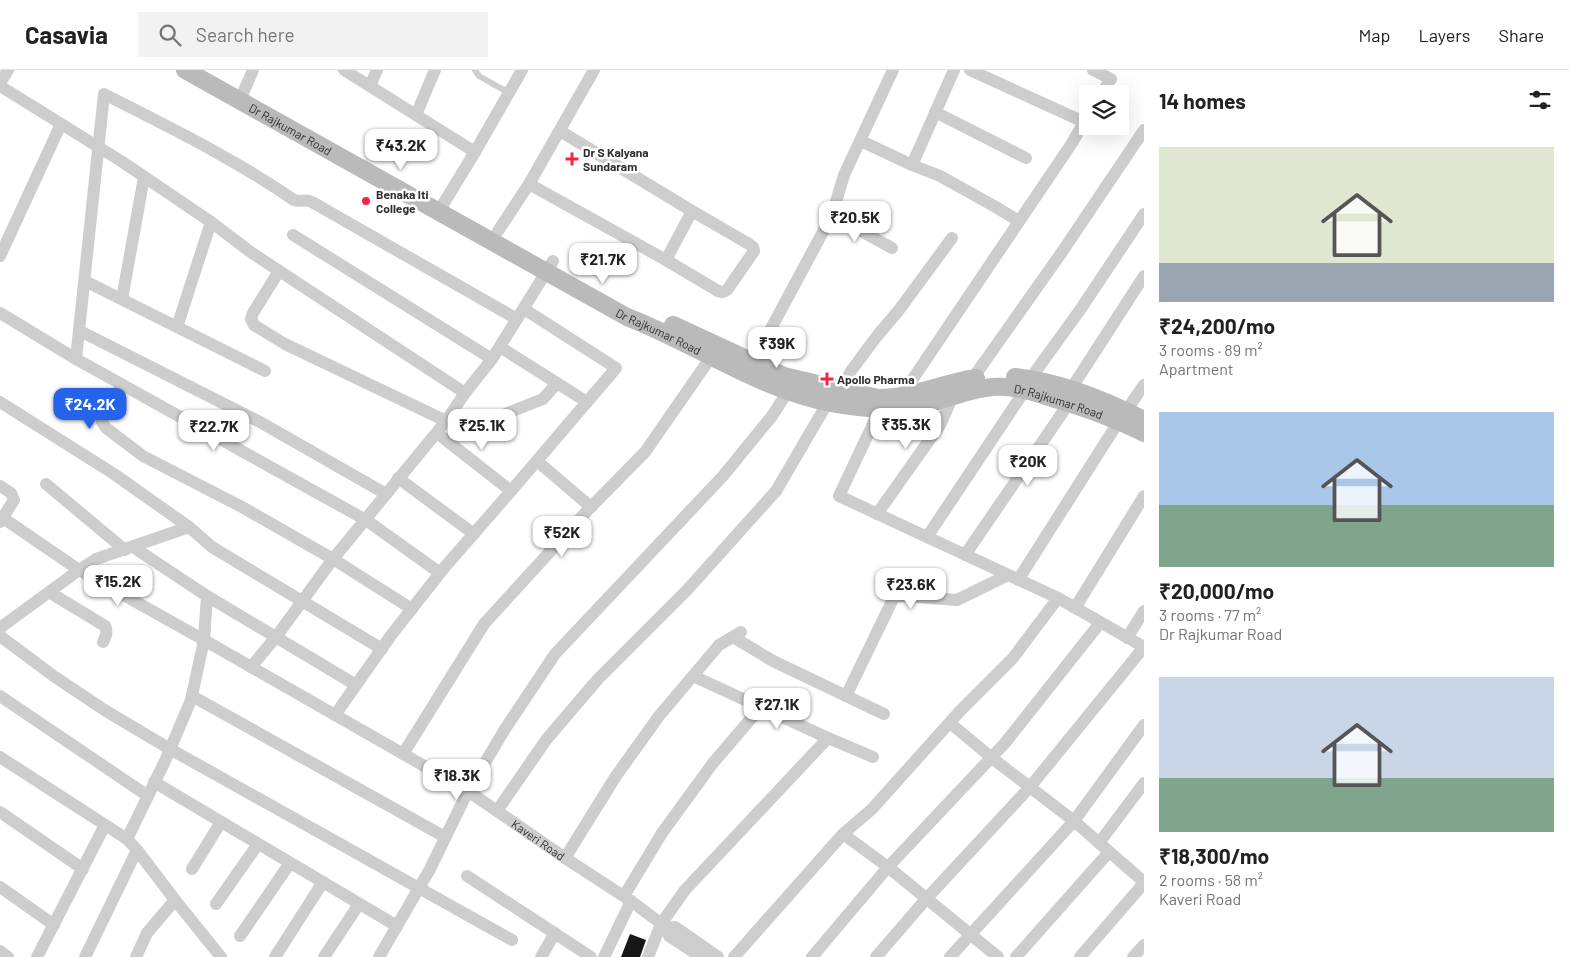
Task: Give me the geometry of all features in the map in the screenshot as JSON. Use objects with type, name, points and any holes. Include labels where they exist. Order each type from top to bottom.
[{"type":"main road","name":"Dr Rajkumar Road","points":[[185,70],[243,95],[550,266],[634,308],[784,376],[878,398],[902,395],[974,378],[1000,376],[1070,396],[1122,416],[1144,420]]},
{"type":"main road","name":"Dr Rajkumar Road","points":[[210,70],[243,95]]},
{"type":"main road","name":"Dr Rajkumar Road","points":[[442,206],[498,231],[627,317],[648,325],[711,357],[788,391],[828,402],[880,410],[926,404],[970,391],[1028,384]]},
{"type":"main road","name":"Dr Rajkumar Road","points":[[1122,416],[1144,433]]},
{"type":"street","points":[[8,70],[0,84],[144,177],[211,222],[252,253],[465,392]]},
{"type":"street","points":[[243,95],[253,70]]},
{"type":"street","points":[[344,70],[475,152]]},
{"type":"street","points":[[370,86],[377,70]]},
{"type":"street","points":[[416,115],[435,70]]},
{"type":"street","points":[[442,206],[522,70]]},
{"type":"street","points":[[498,231],[529,184],[594,70]]},
{"type":"street","points":[[753,362],[832,215],[844,175],[893,70]]},
{"type":"street","points":[[912,165],[954,70]]},
{"type":"street","points":[[970,70],[1079,115]]},
{"type":"street","points":[[1093,70],[1114,74],[1107,85]]},
{"type":"street","points":[[76,359],[104,94],[218,152],[267,181],[294,200],[308,200],[312,202],[616,368],[440,574],[382,649],[335,715]]},
{"type":"street","points":[[935,112],[1026,158]]},
{"type":"street","points":[[0,256],[62,124]]},
{"type":"street","points":[[902,395],[1079,130]]},
{"type":"street","points":[[974,378],[1144,130]]},
{"type":"street","points":[[529,184],[718,291],[723,292],[727,290],[754,251],[753,247],[749,244],[560,131]]},
{"type":"street","points":[[861,141],[940,176],[1019,222]]},
{"type":"street","points":[[122,299],[144,177]]},
{"type":"street","points":[[666,260],[692,211]]},
{"type":"street","points":[[927,537],[1144,214]]},
{"type":"street","points":[[832,215],[892,248]]},
{"type":"street","points":[[177,326],[211,222]]},
{"type":"street","points":[[293,234],[492,359]]},
{"type":"street","points":[[841,390],[851,371],[952,238]]},
{"type":"street","points":[[251,667],[276,637],[333,559],[448,419],[465,392],[500,347],[550,266]]},
{"type":"street","points":[[279,270],[253,313],[251,319],[254,325],[285,344],[470,428],[543,399],[557,383]]},
{"type":"street","points":[[965,555],[1070,396],[1144,276]]},
{"type":"street","points":[[85,281],[265,371]]},
{"type":"street","points":[[0,313],[76,359],[366,520],[440,574]]},
{"type":"street","points":[[80,331],[260,422],[386,494]]},
{"type":"street","points":[[500,347],[587,402]]},
{"type":"street","points":[[403,754],[484,624],[591,507],[645,452],[711,357]]},
{"type":"street","points":[[122,384],[104,416],[102,422],[106,428],[143,456],[242,507],[333,559],[412,609]]},
{"type":"street","points":[[846,696],[894,597],[957,600],[1013,577],[1144,385]]},
{"type":"street","points":[[379,957],[419,888],[468,791],[505,729],[555,654],[723,476],[772,416],[788,391]]},
{"type":"street","points":[[877,514],[940,425],[953,396]]},
{"type":"street","points":[[0,402],[114,474],[212,547],[382,649]]},
{"type":"street","points":[[497,811],[546,740],[598,678],[688,589],[776,491],[828,402]]},
{"type":"street","points":[[876,957],[927,898],[1030,787],[1144,647],[1058,598],[839,496],[880,410]]},
{"type":"street","points":[[437,433],[511,492]]},
{"type":"street","points":[[537,461],[591,507]]},
{"type":"street","points":[[398,478],[474,534]]},
{"type":"street","points":[[46,484],[129,548],[356,686]]},
{"type":"street","points":[[0,486],[14,497],[2,520]]},
{"type":"street","points":[[1075,608],[1144,496]]},
{"type":"street","name":"Kaveri Road","points":[[2,520],[78,570],[468,791],[564,858],[627,898],[664,926],[669,936],[701,957]]},
{"type":"street","points":[[0,628],[78,570],[96,559],[189,528]]},
{"type":"street","points":[[49,592],[105,626],[108,631],[103,642]]},
{"type":"street","points":[[127,839],[170,749],[192,696],[204,640],[207,596]]},
{"type":"street","points":[[734,957],[843,834],[872,809],[1012,658],[1058,598]]},
{"type":"street","points":[[1127,638],[1144,611]]},
{"type":"street","points":[[812,957],[888,867],[992,758],[1100,623]]},
{"type":"street","points":[[564,858],[616,776],[659,716],[720,645],[737,634],[773,661],[884,714]]},
{"type":"street","points":[[0,636],[55,678],[170,749],[512,940]]},
{"type":"street","points":[[693,676],[873,757]]},
{"type":"street","points":[[0,696],[148,796]]},
{"type":"street","points":[[192,696],[446,837]]},
{"type":"street","points":[[604,957],[627,898],[662,832],[713,763],[761,707]]},
{"type":"street","points":[[950,723],[1074,821],[1144,883],[1080,957]]},
{"type":"street","points":[[950,957],[1074,821],[1144,725]]},
{"type":"street","points":[[648,957],[685,890],[828,738]]},
{"type":"street","points":[[0,757],[127,839],[221,957]]},
{"type":"street","points":[[154,782],[397,926]]},
{"type":"street","points":[[1016,957],[1104,847],[1144,783]]},
{"type":"street","points":[[0,812],[83,869]]},
{"type":"street","points":[[192,870],[221,822]]},
{"type":"street","points":[[37,957],[105,825]]},
{"type":"street","points":[[843,834],[888,867],[998,957]]},
{"type":"street","points":[[216,904],[258,844]]},
{"type":"street","points":[[86,957],[137,850]]},
{"type":"street","points":[[240,936],[290,863]]},
{"type":"street","points":[[467,876],[591,957]]},
{"type":"street","points":[[275,957],[323,882]]},
{"type":"street","points":[[0,887],[54,924]]},
{"type":"street","points":[[136,957],[147,933],[175,900]]},
{"type":"street","points":[[324,957],[359,904]]},
{"type":"street","name":"Kaveri Road","points":[[664,926],[675,926],[718,957]]},
{"type":"street","points":[[541,957],[555,933]]},
{"type":"street","points":[[1133,957],[1144,945]]},
{"type":"street","points":[[0,951],[8,957]]},
{"type":"lane","points":[[475,70],[479,76],[509,93]]},
{"type":"building","points":[[630,934],[646,940],[640,957],[621,957]]},
{"type":"place","name":"Dr S Kalyana Sundaram","points":[[572,159]]},
{"type":"place","name":"Benaka Iti College","points":[[366,201]]},
{"type":"place","name":"Apollo Pharma","points":[[827,379]]}]
